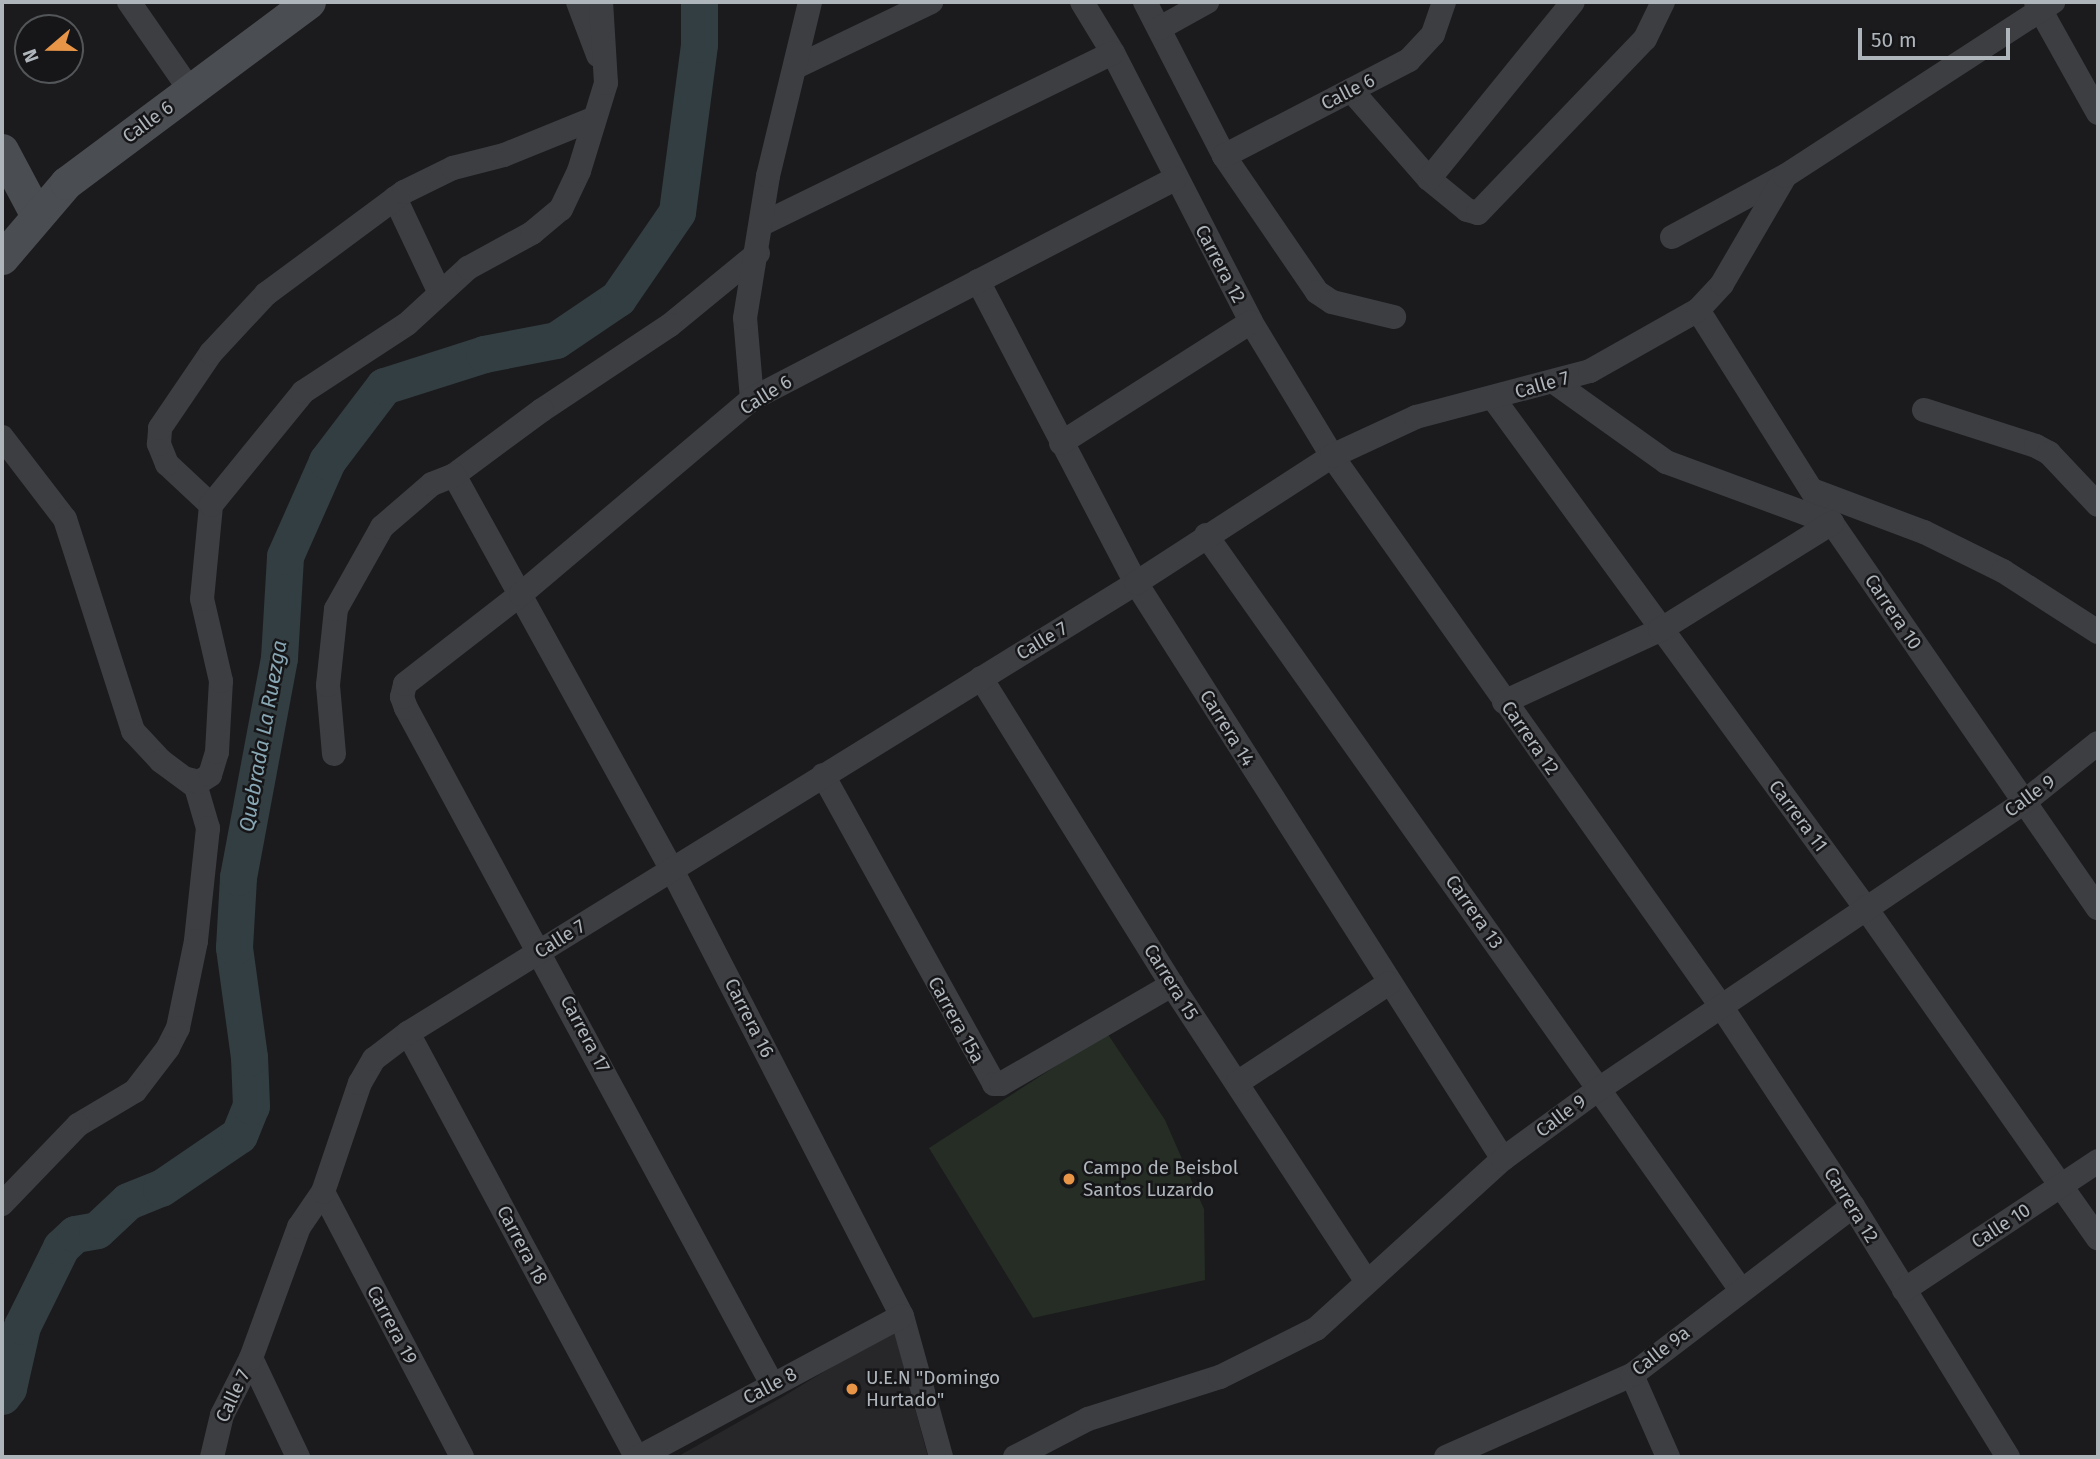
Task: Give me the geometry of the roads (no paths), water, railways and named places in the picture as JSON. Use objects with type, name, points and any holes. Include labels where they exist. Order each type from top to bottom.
[{"type":"street","points":[[129,2],[190,90]]},
{"type":"street","name":"Calle 6","points":[[2,258],[36,214],[66,183],[309,2]]},
{"type":"street","points":[[578,2],[606,83]]},
{"type":"street","points":[[187,779],[199,782],[209,775],[217,752],[221,681],[202,599],[211,505],[303,392],[407,324],[439,291],[489,255],[532,233],[561,209],[569,196],[606,83],[601,2]]},
{"type":"street","points":[[752,399],[745,318],[780,116],[798,66],[810,2]]},
{"type":"street","points":[[798,66],[931,2]]},
{"type":"street","name":"Carrera 12","points":[[1082,2],[1113,53],[1175,179],[1251,322],[1332,456],[1720,1006],[1853,1206],[2008,1457]]},
{"type":"street","points":[[1145,2],[1224,156],[1317,292],[1332,302],[1394,317]]},
{"type":"street","points":[[1160,28],[1207,2]]},
{"type":"street","name":"Calle 6","points":[[1224,156],[1351,90],[1424,48],[1433,34],[1444,2]]},
{"type":"street","points":[[1429,179],[1573,2]]},
{"type":"street","points":[[1351,90],[1429,179],[1467,210],[1486,209],[1645,39],[1663,2]]},
{"type":"street","points":[[2043,5],[2098,113]]},
{"type":"street","name":"Calle 7","points":[[212,1457],[222,1415],[251,1358],[299,1227],[323,1192],[366,1070],[408,1033],[1136,583],[1206,535],[1332,456],[1416,417],[1590,371],[1698,310],[1722,284],[1785,176],[2043,5]]},
{"type":"street","points":[[762,224],[1113,53]]},
{"type":"street","points":[[211,505],[167,464],[159,444],[170,408],[211,353],[266,295],[395,198],[453,168],[504,155],[595,118]]},
{"type":"street","points":[[2,150],[36,214]]},
{"type":"street","points":[[1672,237],[1785,176]]},
{"type":"street","name":"Calle 6","points":[[405,684],[521,594],[752,399],[1175,179]]},
{"type":"street","points":[[395,198],[439,291]]},
{"type":"street","points":[[334,754],[328,685],[336,609],[382,527],[432,484],[454,475],[542,410],[670,325],[758,253]]},
{"type":"street","name":"Carrera 14","points":[[978,281],[1136,583],[1503,1159]]},
{"type":"street","name":"Carrera 10","points":[[1698,310],[1832,523],[2098,908]]},
{"type":"street","points":[[1061,443],[1251,322]]},
{"type":"street","points":[[1554,382],[1666,462],[1832,523]]},
{"type":"street","name":"Carrera 11","points":[[1493,398],[1865,907],[2098,1238]]},
{"type":"street","points":[[1924,410],[2036,446],[2049,453],[2098,505]]},
{"type":"street","points":[[2,438],[65,519],[133,731],[161,761],[187,779],[201,795],[206,812],[207,855],[178,1028],[154,1071],[135,1091],[78,1125],[2,1204]]},
{"type":"street","name":"Carrera 16","points":[[454,475],[672,870],[902,1316],[941,1457]]},
{"type":"street","points":[[1812,490],[1924,532],[2003,571],[2098,632]]},
{"type":"street","points":[[1504,702],[1660,630],[1832,523]]},
{"type":"street","name":"Carrera 13","points":[[1206,535],[1596,1091],[1741,1290]]},
{"type":"street","name":"Carrera 15","points":[[981,678],[1171,985],[1367,1282]]},
{"type":"street","name":"Carrera 17","points":[[405,684],[402,697],[406,708],[772,1384]]},
{"type":"street","name":"Calle 9","points":[[1015,1457],[1088,1419],[1220,1377],[1270,1356],[1316,1329],[1503,1159],[1596,1091],[2095,753]]},
{"type":"street","name":"Carrera 15a","points":[[823,775],[994,1084],[1001,1084],[1171,985]]},
{"type":"street","points":[[1237,1083],[1389,983]]},
{"type":"street","name":"Carrera 18","points":[[408,1033],[637,1457]]},
{"type":"street","name":"Calle 10","points":[[1904,1290],[2098,1161]]},
{"type":"street","name":"Carrera 19","points":[[323,1192],[462,1457]]},
{"type":"street","name":"Calle 9a","points":[[1446,1457],[1632,1375],[1853,1206]]},
{"type":"street","name":"Calle 8","points":[[637,1457],[902,1316]]},
{"type":"street","points":[[251,1358],[298,1457]]},
{"type":"street","points":[[1632,1375],[1668,1457]]},
{"type":"waterway","name":"Quebrada La Ruezga","points":[[2,1396],[8,1388],[22,1326],[61,1247],[75,1234],[97,1230],[128,1201],[161,1188],[239,1135],[251,1106],[249,1057],[234,947],[238,877],[279,658],[285,556],[327,461],[384,386],[484,354],[556,340],[618,298],[677,212],[699,44],[699,2]]},
{"type":"place","name":"Campo de Beisbol Santos Luzardo","points":[[1069,1179]]},
{"type":"place","name":"U.E.N \"Domingo Hurtado\"","points":[[852,1389]]}]
